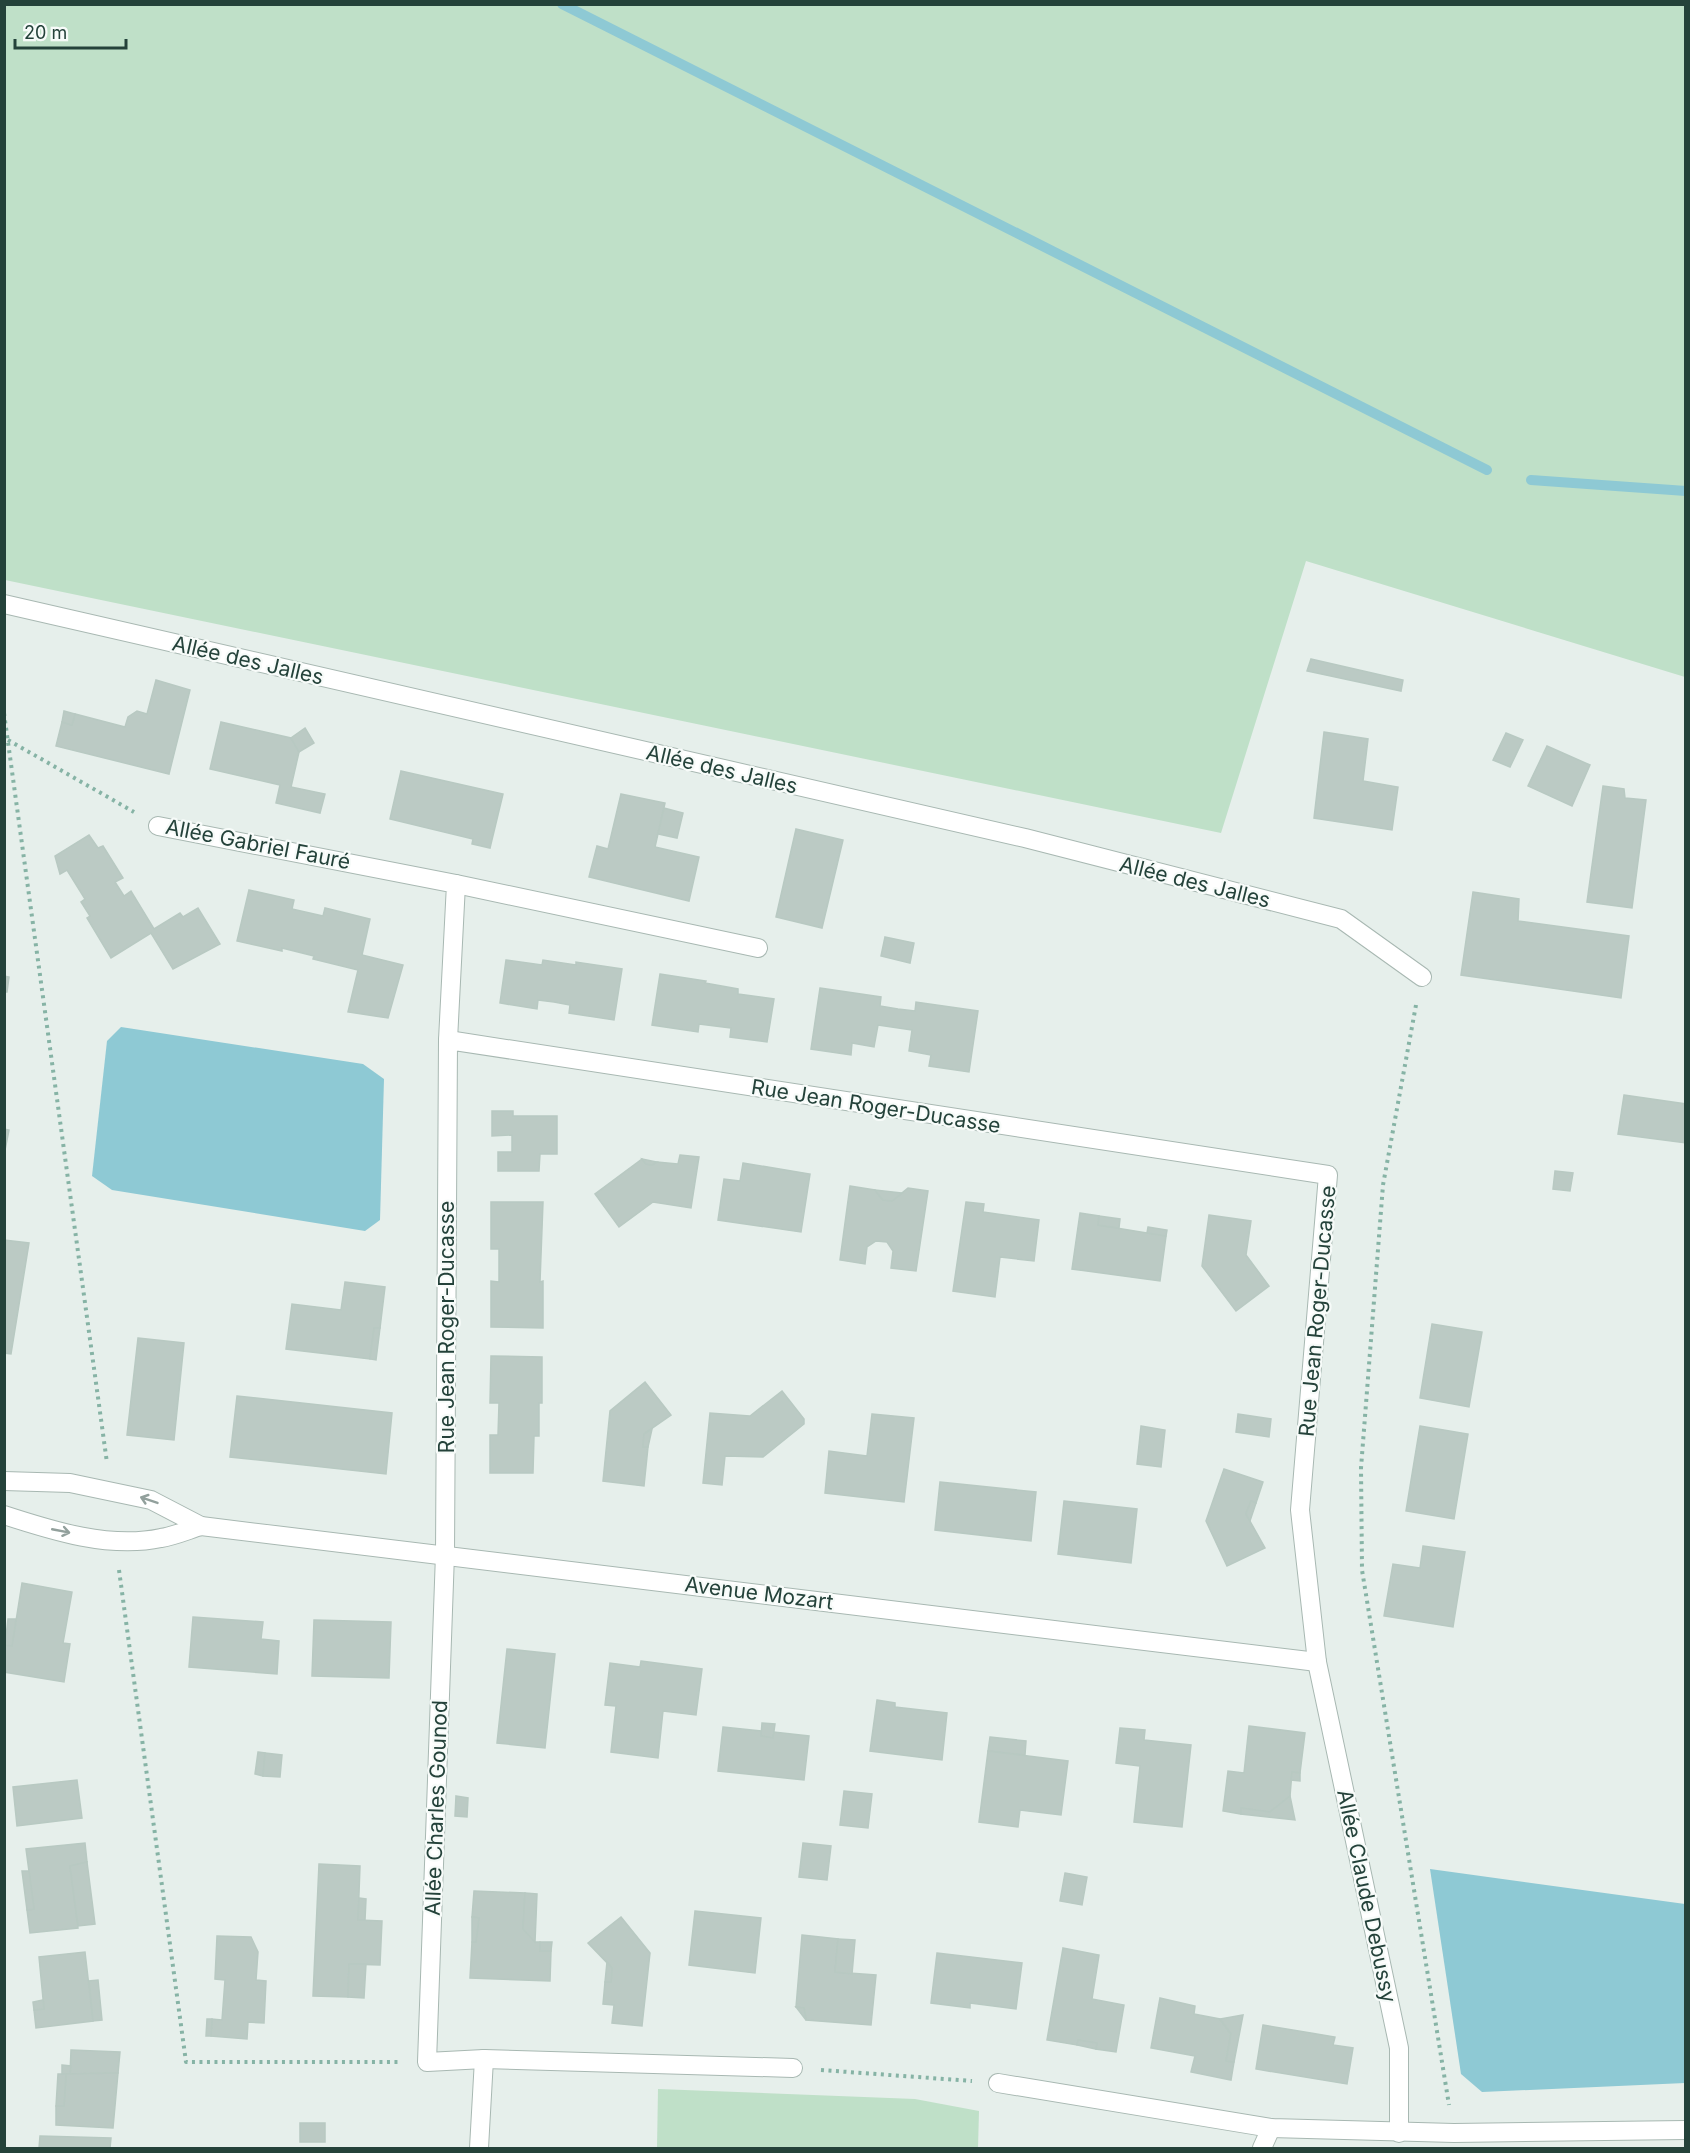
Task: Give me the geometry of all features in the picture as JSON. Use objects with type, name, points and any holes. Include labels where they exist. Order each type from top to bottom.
[{"type":"street","name":"Allée des Jalles","points":[[4,604],[1025,838],[1341,919],[1422,977]]},
{"type":"street","name":"Allée Gabriel Fauré","points":[[158,826],[456,884],[758,948]]},
{"type":"street","points":[[448,1040],[456,884]]},
{"type":"street","name":"Rue Jean Roger-Ducasse","points":[[445,1554],[448,1040],[1328,1175],[1300,1510],[1317,1662]]},
{"type":"street","name":"Avenue Mozart","points":[[4,1481],[70,1483],[151,1500],[201,1526],[1317,1662]]},
{"type":"street","name":"Avenue Mozart","points":[[4,1515],[42,1527],[115,1542],[160,1539],[201,1526]]},
{"type":"street","name":"Allée Charles Gounod","points":[[427,2062],[445,1554]]},
{"type":"street","name":"Allée Claude Debussy","points":[[1317,1662],[1399,2048],[1399,2133]]},
{"type":"street","points":[[427,2062],[484,2059],[793,2068]]},
{"type":"street","points":[[479,2148],[484,2059]]},
{"type":"street","points":[[998,2083],[1271,2128],[1399,2133],[1686,2130]]},
{"type":"street","points":[[1262,2148],[1271,2128]]},
{"type":"path","points":[[4,713],[110,1491]]},
{"type":"path","name":"Allée Gabriel Fauré","points":[[7,740],[158,826]]},
{"type":"path","points":[[1422,977],[1383,1185],[1360,1468],[1362,1570],[1454,2133]]},
{"type":"path","points":[[115,1542],[186,2062],[427,2062]]},
{"type":"path","points":[[793,2068],[998,2083]]},
{"type":"green space","points":[[5,4],[1685,5],[1685,677],[1306,561],[1221,833],[5,580]]},
{"type":"green space","points":[[658,2089],[915,2099],[979,2111],[978,2148],[657,2148]]},
{"type":"water","points":[[121,1027],[363,1064],[384,1079],[380,1220],[365,1231],[112,1190],[92,1176],[107,1041]]},
{"type":"water","points":[[1430,1869],[1685,1904],[1685,2083],[1482,2092],[1461,2074]]},
{"type":"building","points":[[1311,659],[1403,680],[1401,691],[1307,671]]},
{"type":"building","points":[[156,680],[190,690],[169,774],[56,746],[62,722],[72,725],[75,714],[125,727],[128,717],[137,711],[147,714]]},
{"type":"building","points":[[64,711],[75,714],[72,725],[62,722]]},
{"type":"building","points":[[221,722],[291,738],[299,752],[291,787],[325,794],[320,813],[276,803],[280,785],[210,769]]},
{"type":"building","points":[[305,728],[314,743],[299,752],[291,738]]},
{"type":"building","points":[[1324,732],[1368,739],[1363,781],[1398,787],[1392,830],[1314,818]]},
{"type":"building","points":[[1506,733],[1523,740],[1510,767],[1493,760]]},
{"type":"building","points":[[1547,746],[1590,765],[1572,806],[1528,786]]},
{"type":"building","points":[[401,771],[503,794],[490,848],[472,844],[473,839],[390,819]]},
{"type":"building","points":[[1603,786],[1624,789],[1625,798],[1646,800],[1632,908],[1587,902]]},
{"type":"building","points":[[621,794],[665,803],[655,847],[699,857],[689,901],[589,877],[597,846],[608,849]]},
{"type":"building","points":[[664,808],[683,813],[677,838],[658,834]]},
{"type":"building","points":[[796,829],[843,840],[822,928],[776,917]]},
{"type":"building","points":[[89,835],[98,848],[103,846],[123,878],[115,882],[124,896],[131,891],[154,929],[180,913],[183,917],[198,908],[220,944],[173,969],[151,933],[111,958],[87,918],[90,916],[81,902],[85,899],[67,870],[60,874],[55,856]]},
{"type":"building","points":[[249,890],[294,900],[292,909],[323,916],[325,908],[370,919],[362,955],[403,965],[388,1018],[348,1012],[358,970],[313,959],[314,956],[282,948],[282,951],[237,941]]},
{"type":"building","points":[[1473,892],[1519,899],[1518,921],[1629,936],[1621,998],[1461,975]]},
{"type":"building","points":[[885,937],[914,943],[910,963],[881,956]]},
{"type":"building","points":[[506,960],[542,965],[543,960],[576,965],[576,962],[622,969],[614,1020],[569,1013],[570,1005],[554,1002],[538,1000],[537,1009],[500,1003]]},
{"type":"building","points":[[660,974],[706,981],[705,983],[738,989],[738,994],[774,999],[767,1042],[730,1037],[731,1028],[699,1024],[698,1032],[652,1025]]},
{"type":"building","points":[[4,976],[9,977],[7,992],[4,992]]},
{"type":"building","points":[[820,988],[881,997],[880,1006],[898,1009],[915,1011],[916,1002],[978,1011],[969,1072],[929,1066],[931,1055],[909,1051],[912,1030],[878,1025],[874,1047],[852,1043],[851,1055],[811,1049]]},
{"type":"building","points":[[1624,1095],[1686,1104],[1686,1143],[1618,1134]]},
{"type":"building","points":[[492,1111],[513,1111],[513,1116],[557,1116],[557,1154],[540,1154],[539,1171],[498,1171],[498,1152],[512,1152],[512,1135],[492,1136]]},
{"type":"building","points":[[4,1129],[9,1130],[4,1155]]},
{"type":"building","points":[[680,1155],[699,1157],[691,1208],[653,1202],[619,1227],[595,1194],[642,1159],[646,1164],[652,1165],[657,1162],[678,1164]]},
{"type":"building","points":[[642,1159],[657,1162],[652,1165],[646,1164]]},
{"type":"building","points":[[743,1163],[810,1174],[801,1232],[718,1220],[724,1179],[740,1181]]},
{"type":"building","points":[[1555,1171],[1573,1173],[1570,1191],[1553,1189]]},
{"type":"building","points":[[850,1186],[875,1190],[883,1200],[892,1201],[908,1188],[928,1191],[916,1271],[891,1268],[893,1251],[887,1242],[876,1241],[867,1247],[865,1264],[840,1260]]},
{"type":"building","points":[[875,1190],[902,1193],[892,1201],[883,1200]]},
{"type":"building","points":[[491,1202],[543,1202],[540,1282],[543,1281],[543,1328],[491,1327],[491,1281],[499,1282],[499,1249],[491,1249]]},
{"type":"building","points":[[966,1202],[984,1204],[983,1212],[1039,1220],[1034,1261],[1000,1257],[995,1297],[953,1291]]},
{"type":"building","points":[[1080,1213],[1099,1216],[1098,1225],[1166,1236],[1160,1281],[1072,1269]]},
{"type":"building","points":[[1209,1215],[1251,1221],[1246,1255],[1269,1286],[1236,1311],[1202,1266]]},
{"type":"building","points":[[1099,1216],[1120,1219],[1119,1228],[1098,1225]]},
{"type":"building","points":[[1148,1227],[1167,1230],[1166,1236],[1147,1233]]},
{"type":"building","points":[[4,1240],[29,1243],[11,1354],[4,1353]]},
{"type":"building","points":[[345,1282],[385,1287],[380,1328],[374,1328],[370,1359],[286,1349],[292,1304],[341,1310]]},
{"type":"building","points":[[1432,1324],[1482,1332],[1469,1407],[1420,1398]]},
{"type":"building","points":[[374,1328],[380,1328],[376,1360],[370,1359]]},
{"type":"building","points":[[138,1338],[184,1343],[174,1440],[127,1435]]},
{"type":"building","points":[[491,1356],[542,1357],[542,1403],[539,1403],[539,1436],[534,1436],[533,1473],[490,1473],[490,1435],[498,1435],[499,1403],[490,1403]]},
{"type":"building","points":[[645,1382],[671,1415],[644,1434],[643,1447],[648,1447],[644,1486],[603,1481],[610,1411]]},
{"type":"building","points":[[782,1391],[804,1419],[804,1424],[763,1457],[725,1456],[722,1485],[703,1483],[710,1413],[750,1416]]},
{"type":"building","points":[[237,1396],[392,1413],[386,1474],[230,1457]]},
{"type":"building","points":[[872,1414],[914,1418],[904,1502],[825,1493],[829,1451],[867,1456]]},
{"type":"building","points":[[1238,1414],[1271,1419],[1269,1437],[1236,1432]]},
{"type":"building","points":[[1141,1426],[1165,1430],[1161,1467],[1137,1464]]},
{"type":"building","points":[[1420,1426],[1468,1434],[1454,1519],[1406,1511]]},
{"type":"building","points":[[652,1429],[648,1447],[643,1447],[644,1434]]},
{"type":"building","points":[[1224,1469],[1263,1482],[1256,1503],[1251,1501],[1246,1514],[1265,1548],[1227,1566],[1206,1521]]},
{"type":"building","points":[[940,1482],[1036,1492],[1031,1541],[935,1530]]},
{"type":"building","points":[[1064,1501],[1137,1509],[1131,1563],[1058,1554]]},
{"type":"building","points":[[1251,1501],[1256,1503],[1250,1521],[1246,1514]]},
{"type":"building","points":[[1423,1546],[1465,1552],[1453,1627],[1384,1616],[1393,1564],[1420,1568]]},
{"type":"building","points":[[22,1583],[72,1592],[63,1643],[70,1644],[64,1682],[4,1672],[5,1645],[12,1646]]},
{"type":"building","points":[[193,1617],[263,1622],[261,1639],[279,1641],[277,1674],[189,1667]]},
{"type":"building","points":[[8,1619],[16,1619],[12,1646],[5,1645]]},
{"type":"building","points":[[314,1620],[391,1622],[389,1678],[312,1676]]},
{"type":"building","points":[[507,1649],[555,1654],[545,1748],[497,1743]]},
{"type":"building","points":[[641,1661],[702,1669],[696,1715],[663,1711],[658,1758],[611,1752],[616,1706],[605,1705],[610,1663],[640,1667]]},
{"type":"building","points":[[877,1700],[895,1703],[895,1707],[947,1713],[942,1760],[870,1751]]},
{"type":"building","points":[[762,1723],[775,1724],[773,1738],[761,1736]]},
{"type":"building","points":[[1249,1726],[1305,1733],[1300,1773],[1292,1772],[1290,1796],[1270,1812],[1241,1808],[1241,1814],[1223,1811],[1228,1771],[1244,1773]]},
{"type":"building","points":[[723,1727],[761,1731],[761,1736],[773,1738],[774,1732],[809,1736],[804,1780],[718,1771]]},
{"type":"building","points":[[1120,1728],[1145,1730],[1144,1740],[1191,1745],[1182,1827],[1134,1822],[1140,1766],[1116,1763]]},
{"type":"building","points":[[990,1737],[1026,1741],[1025,1755],[988,1751]]},
{"type":"building","points":[[988,1751],[1068,1761],[1061,1815],[1020,1810],[1018,1827],[979,1822]]},
{"type":"building","points":[[258,1752],[265,1753],[263,1776],[255,1774]]},
{"type":"building","points":[[265,1753],[282,1755],[280,1777],[263,1776]]},
{"type":"building","points":[[1292,1772],[1300,1773],[1300,1781],[1291,1780]]},
{"type":"building","points":[[77,1780],[82,1818],[17,1826],[13,1787]]},
{"type":"building","points":[[844,1791],[872,1794],[868,1828],[840,1825]]},
{"type":"building","points":[[456,1796],[468,1798],[467,1817],[455,1816]]},
{"type":"building","points":[[1290,1796],[1295,1820],[1241,1814],[1241,1808],[1270,1812]]},
{"type":"building","points":[[85,1843],[87,1862],[70,1866],[78,1928],[30,1933],[27,1910],[34,1909],[26,1849]]},
{"type":"building","points":[[803,1843],[831,1846],[827,1880],[799,1877]]},
{"type":"building","points":[[87,1862],[95,1924],[78,1926],[70,1866]]},
{"type":"building","points":[[319,1864],[360,1866],[358,1920],[382,1921],[380,1965],[349,1964],[348,1997],[313,1996]]},
{"type":"building","points":[[22,1871],[29,1871],[34,1909],[27,1910]]},
{"type":"building","points":[[1065,1873],[1087,1877],[1082,1905],[1060,1901]]},
{"type":"building","points":[[474,1891],[525,1893],[523,1929],[535,1942],[540,1942],[540,1951],[551,1951],[550,1981],[470,1978],[472,1942],[476,1942],[479,1918],[472,1917]]},
{"type":"building","points":[[525,1893],[537,1894],[535,1942],[523,1929]]},
{"type":"building","points":[[359,1898],[366,1899],[365,1920],[358,1920]]},
{"type":"building","points":[[695,1911],[761,1918],[755,1973],[689,1965]]},
{"type":"building","points":[[472,1917],[479,1918],[476,1942],[472,1942]]},
{"type":"building","points":[[621,1917],[650,1953],[642,2026],[612,2023],[614,2005],[603,2004],[605,1982],[611,1982],[612,1968],[588,1943]]},
{"type":"building","points":[[802,1935],[838,1939],[835,1972],[876,1975],[871,2025],[806,2020],[804,2008],[796,2007]]},
{"type":"building","points":[[217,1936],[251,1937],[258,1952],[256,1980],[266,1981],[264,2023],[248,2022],[247,2039],[211,2036],[212,2019],[222,2020],[225,1980],[215,1979]]},
{"type":"building","points":[[838,1939],[855,1940],[852,1974],[835,1972]]},
{"type":"building","points":[[540,1942],[552,1942],[551,1951],[540,1951]]},
{"type":"building","points":[[1063,1948],[1099,1955],[1092,1999],[1124,2005],[1116,2052],[1096,2049],[1097,2043],[1078,2040],[1077,2045],[1047,2040]]},
{"type":"building","points":[[85,1952],[93,2021],[36,2028],[34,2010],[44,2009],[39,1957]]},
{"type":"building","points":[[937,1953],[1022,1963],[1016,2009],[970,2003],[970,2008],[931,2003]]},
{"type":"building","points":[[607,1962],[612,1968],[611,1982],[605,1982]]},
{"type":"building","points":[[349,1964],[366,1964],[364,1998],[348,1997]]},
{"type":"building","points":[[98,1980],[102,2020],[93,2021],[89,1981]]},
{"type":"building","points":[[1160,1998],[1195,2006],[1194,2014],[1220,2019],[1231,2034],[1226,2061],[1234,2062],[1231,2080],[1191,2072],[1195,2056],[1151,2048]]},
{"type":"building","points":[[43,2000],[44,2009],[34,2010],[33,2002]]},
{"type":"building","points":[[796,2007],[804,2008],[806,2020]]},
{"type":"building","points":[[1243,2015],[1234,2062],[1226,2061],[1231,2034],[1220,2019]]},
{"type":"building","points":[[207,2019],[212,2019],[211,2036],[206,2036]]},
{"type":"building","points":[[1263,2025],[1335,2037],[1333,2045],[1353,2048],[1347,2084],[1256,2069]]},
{"type":"building","points":[[1078,2040],[1097,2043],[1096,2049],[1077,2045]]},
{"type":"building","points":[[71,2050],[120,2052],[118,2073],[70,2074]]},
{"type":"building","points":[[62,2065],[71,2066],[70,2074],[62,2074]]},
{"type":"building","points":[[118,2073],[113,2128],[56,2125],[56,2106],[64,2106],[66,2074]]},
{"type":"building","points":[[58,2074],[66,2074],[64,2106],[56,2106]]},
{"type":"building","points":[[300,2123],[325,2123],[325,2142],[300,2142]]},
{"type":"building","points":[[40,2136],[111,2138],[110,2148],[39,2148]]},
{"type":"waterway","points":[[562,4],[1487,470]]},
{"type":"waterway","points":[[1531,480],[1686,491]]}]
